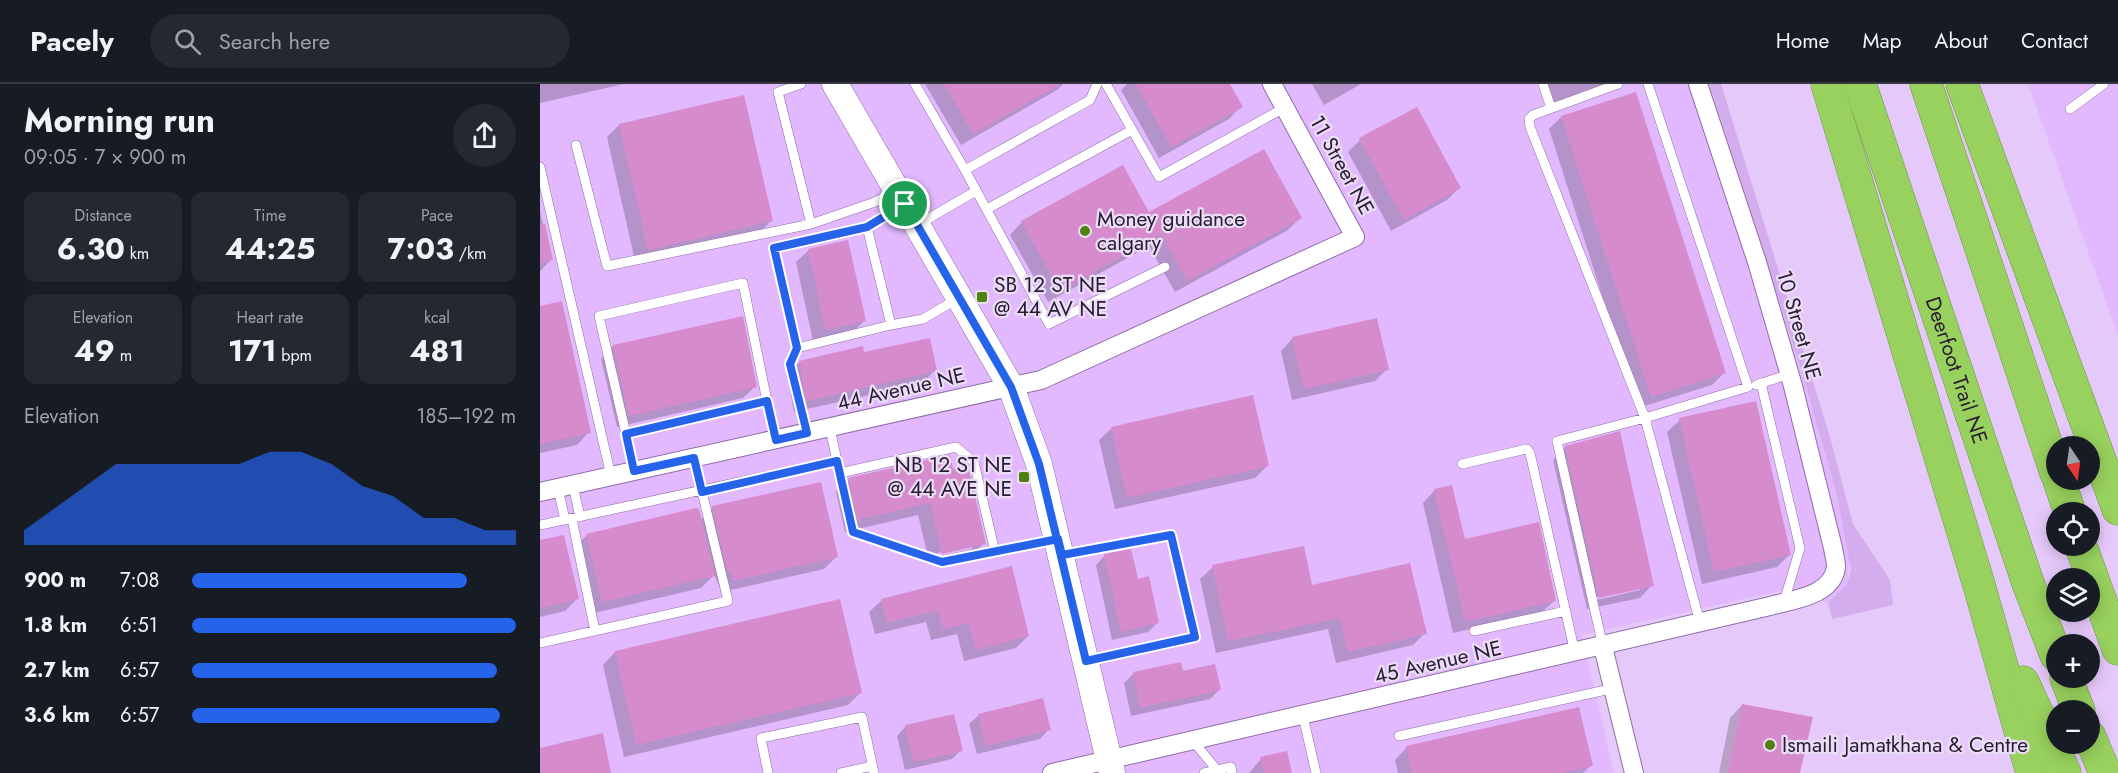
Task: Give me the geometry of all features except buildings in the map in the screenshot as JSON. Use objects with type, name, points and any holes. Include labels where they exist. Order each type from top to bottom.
[{"type":"highway","points":[[1827,84],[1979,585],[2032,773]]},
{"type":"highway","name":"Deerfoot Trail NE","points":[[1860,84],[2028,583],[2048,634]]},
{"type":"highway","points":[[1926,84],[2046,443]]},
{"type":"highway","points":[[1962,84],[2037,283],[2118,509]]},
{"type":"highway","points":[[2037,283],[2071,352],[2118,465]]},
{"type":"highway","points":[[2085,556],[2118,649]]},
{"type":"highway","points":[[1979,585],[2065,773]]},
{"type":"highway","points":[[2097,754],[2105,773]]},
{"type":"street","points":[[835,84],[1011,387],[1039,464],[1111,766]]},
{"type":"street","name":"11 Street NE","points":[[1272,84],[1355,237]]},
{"type":"street","name":"10 Street NE","points":[[1698,84],[1757,262],[1790,374],[1833,548],[1836,567],[1830,582]]},
{"type":"street","name":"44 Avenue NE","points":[[557,489],[1041,380],[1355,237]]},
{"type":"street","name":"45 Avenue NE","points":[[1052,773],[1111,766],[1193,741],[1603,647],[1812,595],[1830,582]]},
{"type":"street","points":[[1603,647],[1615,688],[1634,773]]},
{"type":"lane","points":[[801,84],[778,92],[811,224]]},
{"type":"lane","points":[[915,84],[987,208],[1049,324],[1165,267]]},
{"type":"lane","points":[[965,170],[1090,100],[1097,84]]},
{"type":"lane","points":[[1107,84],[1159,177],[1284,108]]},
{"type":"lane","points":[[1543,84],[1551,108]]},
{"type":"lane","points":[[1618,84],[1533,115],[1529,119],[1530,127],[1645,418],[1700,622]]},
{"type":"lane","points":[[1648,84],[1748,387]]},
{"type":"lane","points":[[2070,109],[2104,84]]},
{"type":"lane","points":[[987,208],[1132,130]]},
{"type":"lane","points":[[576,145],[607,266],[811,224],[875,202],[906,207]]},
{"type":"lane","points":[[540,167],[611,476]]},
{"type":"lane","points":[[807,433],[790,364],[797,348],[774,248],[867,227],[906,207],[976,190]]},
{"type":"lane","points":[[867,227],[891,325]]},
{"type":"lane","points":[[634,471],[599,316],[743,283],[776,440]]},
{"type":"lane","points":[[797,348],[923,319],[959,298]]},
{"type":"lane","points":[[1603,647],[1557,441],[1645,418],[1790,374]]},
{"type":"lane","points":[[1761,383],[1800,548],[1784,602]]},
{"type":"lane","points":[[626,434],[767,401]]},
{"type":"lane","points":[[830,428],[853,532],[942,562],[995,552],[1171,535],[1195,637],[1086,661]]},
{"type":"lane","points":[[840,472],[956,447],[974,462],[995,552]]},
{"type":"lane","points":[[1462,464],[1527,449],[1575,653]]},
{"type":"lane","points":[[540,643],[728,601],[694,458]]},
{"type":"lane","points":[[540,525],[702,492],[837,461]]},
{"type":"lane","points":[[557,489],[572,519]]},
{"type":"lane","points":[[557,489],[572,519],[595,631]]},
{"type":"lane","points":[[1474,631],[1566,611]]},
{"type":"lane","points":[[1399,736],[1615,688]]},
{"type":"lane","points":[[1303,716],[1316,773]]},
{"type":"lane","points":[[768,773],[761,738],[862,717],[873,770],[841,773]]},
{"type":"lane","points":[[1193,741],[1217,770]]},
{"type":"lane","points":[[1204,773],[1230,767],[1232,773]]},
{"type":"shaded area","points":[[540,84],[1709,84],[1801,369],[1836,491],[1850,557],[1847,584],[1828,603],[1793,588],[1582,635],[1614,773],[540,773]]},
{"type":"shaded area","points":[[1709,84],[1721,84],[1830,437],[1853,524],[1890,580],[1893,605],[1832,619],[1828,603],[1847,584],[1851,570],[1836,491],[1801,369]]},
{"type":"shaded area","points":[[2028,84],[2118,84],[2118,335]]},
{"type":"place","name":"Money guidance calgary","points":[[1085,231]]},
{"type":"place","name":"SB 12 ST NE @ 44 AV NE","points":[[982,297]]},
{"type":"place","name":"NB 12 ST NE @ 44 AVE NE","points":[[1024,477]]},
{"type":"place","name":"Ismaili Jamatkhana & Centre","points":[[1770,745]]},
{"type":"route","points":[[905,204],[867,227],[774,248],[797,348],[790,364],[807,433],[776,440],[767,401],[626,434],[634,471],[694,458],[702,492],[837,461],[853,532],[942,562],[974,556],[1058,539],[1062,555],[1171,535],[1195,637],[1086,661],[1062,555],[1039,464],[1011,387],[905,204]]}]
